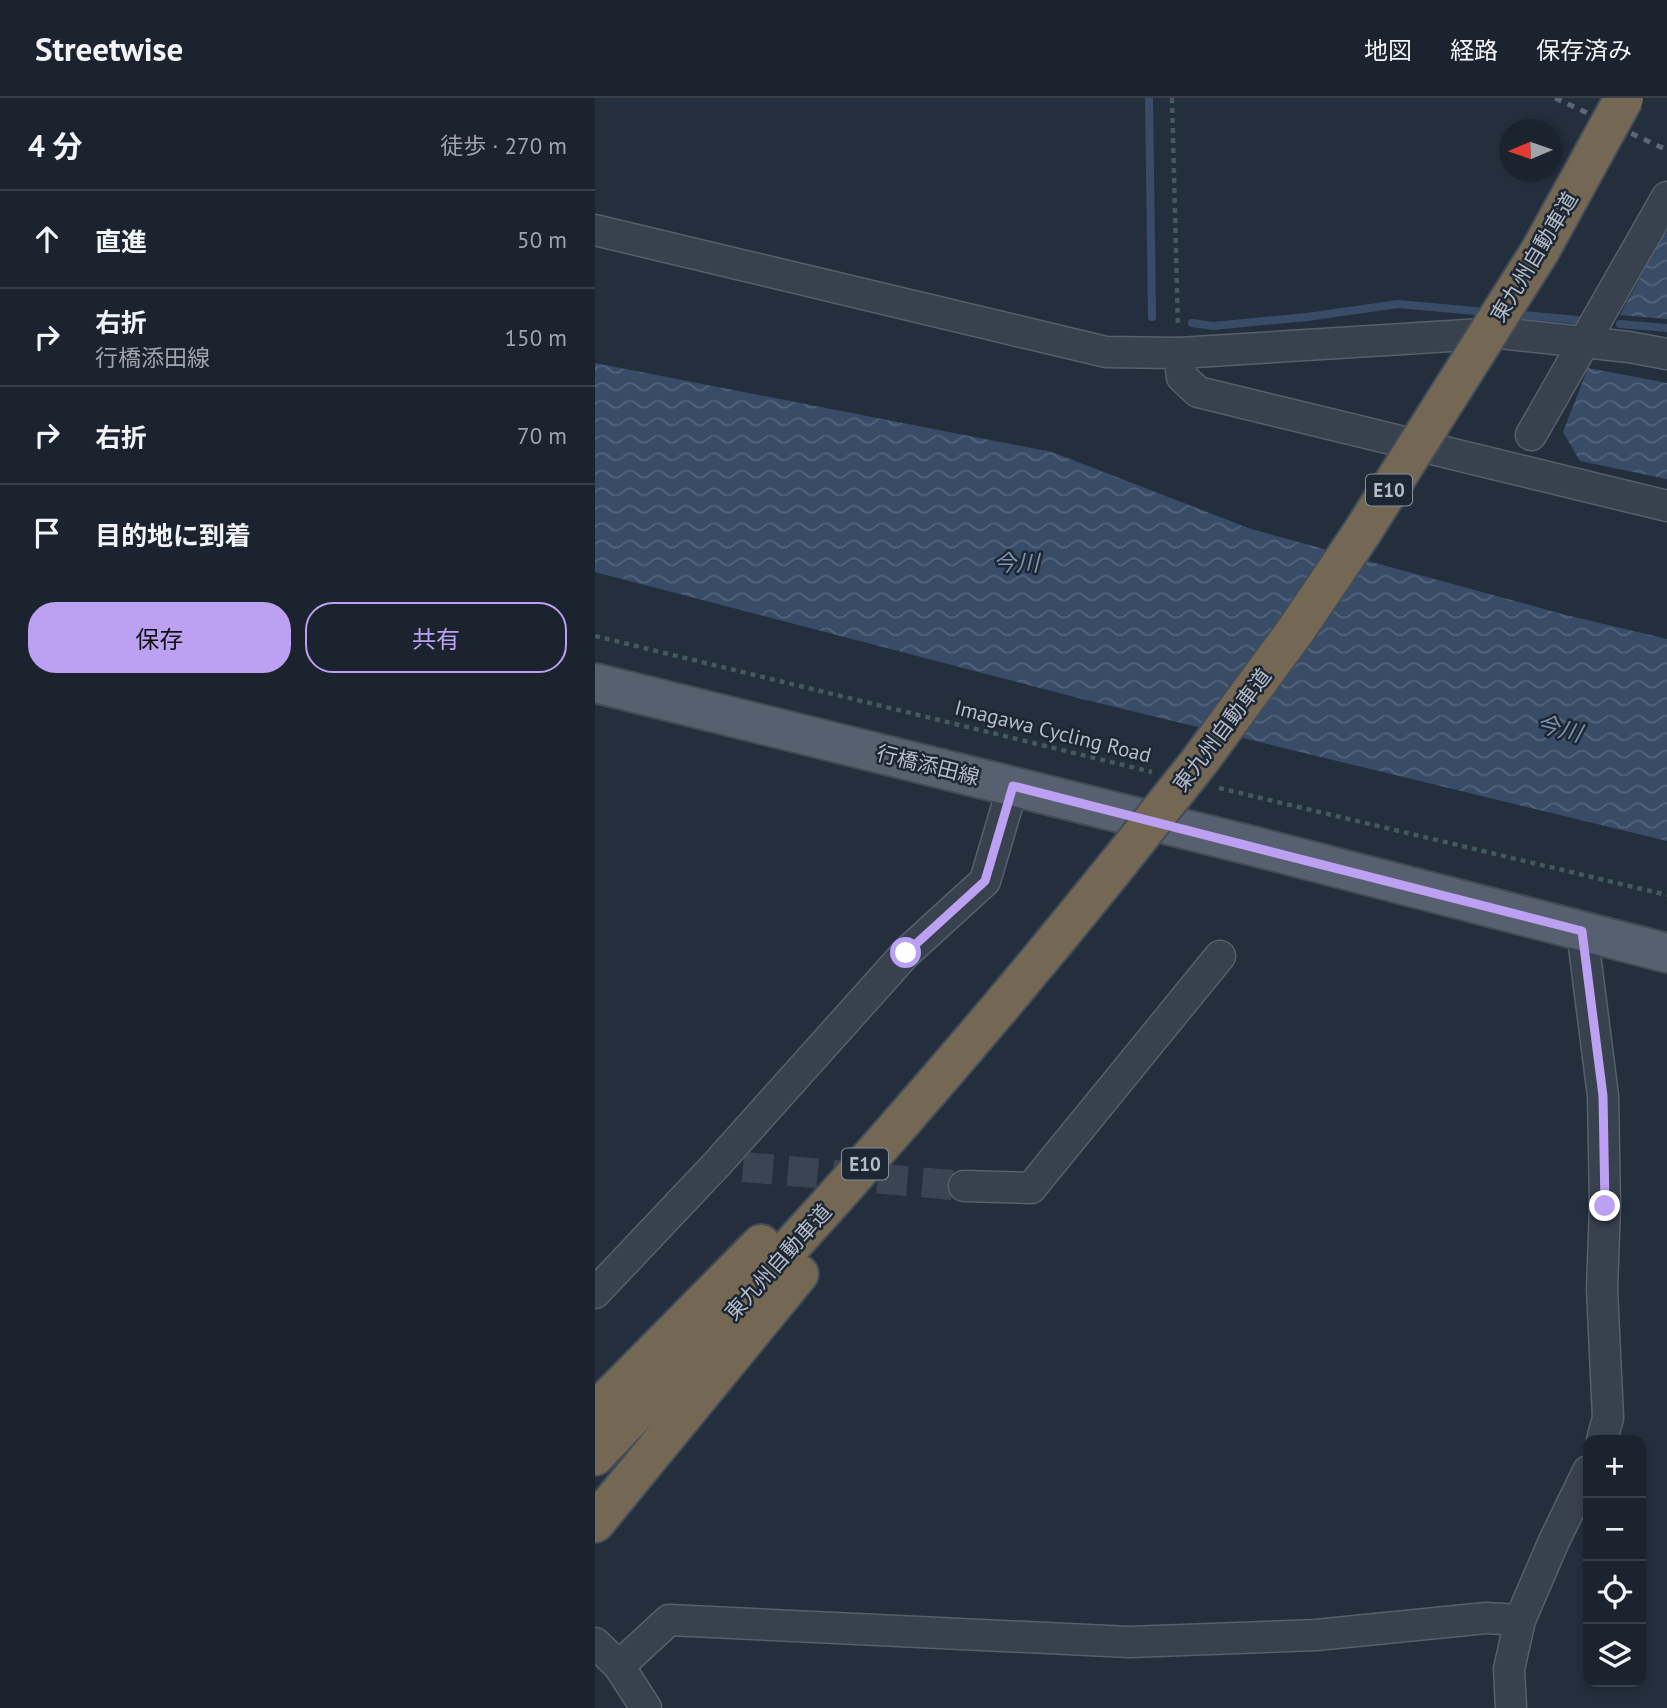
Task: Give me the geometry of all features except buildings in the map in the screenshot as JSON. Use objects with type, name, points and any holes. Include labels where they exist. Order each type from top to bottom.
[{"type":"highway","name":"東九州自動車道","points":[[595,1456],[716,1331],[942,1077],[1199,762],[1288,641],[1361,534],[1540,251],[1624,98]]},
{"type":"highway","points":[[595,1412],[782,1223],[942,1077]]},
{"type":"highway","points":[[595,1523],[814,1256],[942,1077]]},
{"type":"main road","name":"行橋添田線","points":[[595,683],[1013,786],[1667,953]]},
{"type":"street","points":[[1531,435],[1667,197]]},
{"type":"street","points":[[595,230],[1106,352],[1179,354],[1499,333],[1667,354]]},
{"type":"street","points":[[1179,354],[1182,377],[1198,392],[1667,506]]},
{"type":"street","points":[[595,1293],[730,1165],[906,953],[985,881],[1013,786]]},
{"type":"street","points":[[1582,931],[1603,1096],[1605,1206],[1602,1289],[1608,1418],[1603,1435]]},
{"type":"street","points":[[964,1186],[1031,1188],[1220,956]]},
{"type":"street","points":[[1511,1708],[1509,1669],[1520,1620],[1583,1481]]},
{"type":"street","points":[[619,1666],[669,1620],[1129,1642],[1316,1635],[1486,1618],[1520,1620]]},
{"type":"street","points":[[595,1643],[619,1666],[646,1708]]},
{"type":"path","points":[[1172,98],[1179,354]]},
{"type":"path","name":"Imagawa Cycling Road","points":[[595,636],[1157,773]]},
{"type":"path","points":[[1210,786],[1667,895]]},
{"type":"water","points":[[1667,233],[1667,319],[1620,315],[1664,234]]},
{"type":"water","name":"今川","points":[[595,363],[1052,452],[1251,529],[1566,615],[1667,639],[1667,841],[1082,699],[595,572]]},
{"type":"water","points":[[1588,368],[1667,383],[1667,479],[1580,461],[1563,432]]},
{"type":"waterway","points":[[1149,98],[1152,317]]},
{"type":"waterway","points":[[1192,323],[1213,326],[1307,317],[1398,304],[1487,312]]},
{"type":"waterway","points":[[1514,314],[1577,320]]},
{"type":"waterway","points":[[1620,324],[1667,328]]},
{"type":"tunnel","points":[[743,1167],[964,1186]]},
{"type":"railway","points":[[1555,98],[1667,150]]},
{"type":"route","points":[[906,953],[985,881],[1013,786],[1582,931],[1603,1096],[1605,1206]]}]
